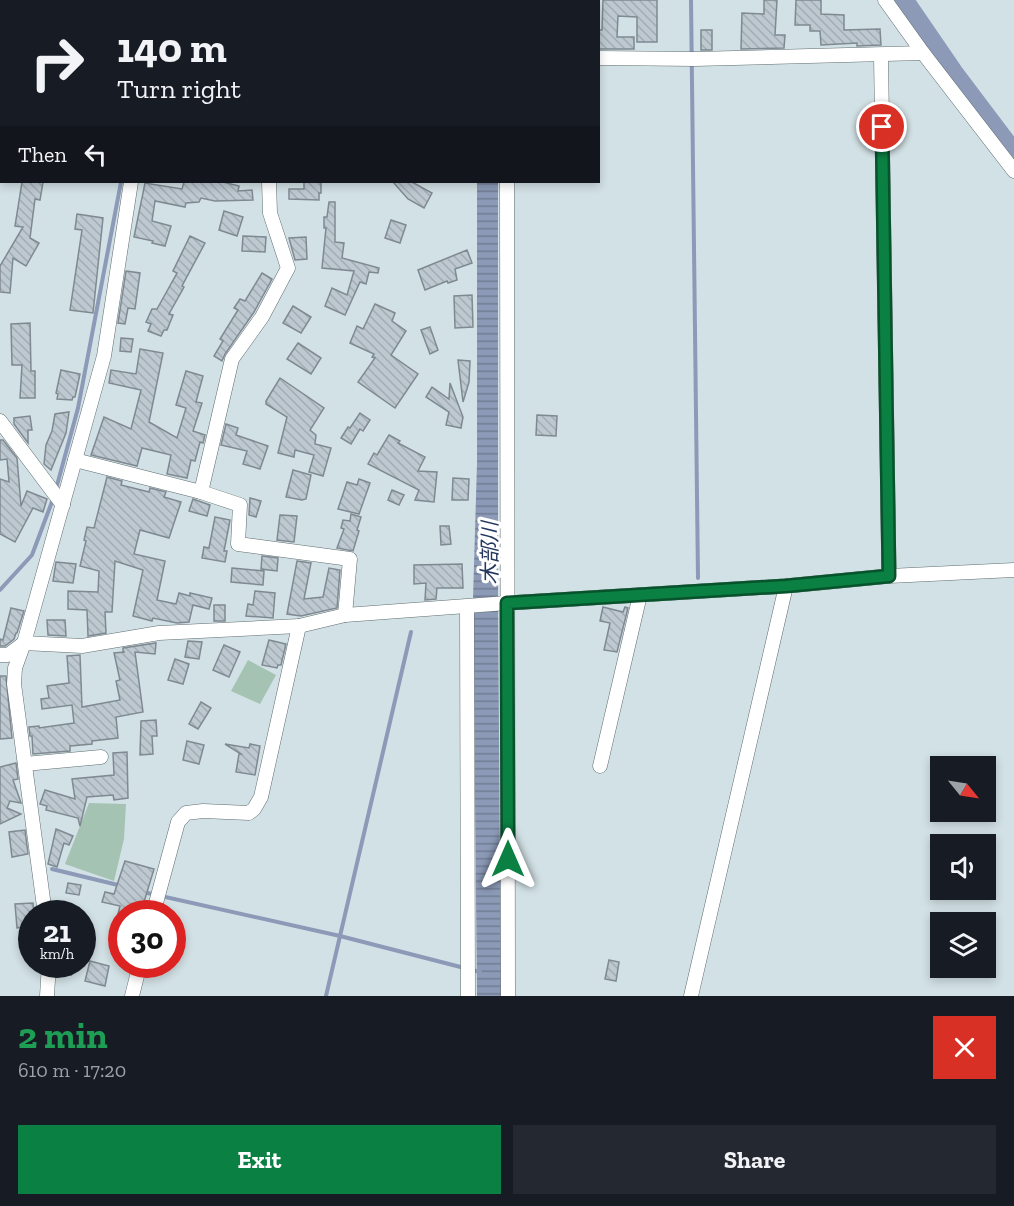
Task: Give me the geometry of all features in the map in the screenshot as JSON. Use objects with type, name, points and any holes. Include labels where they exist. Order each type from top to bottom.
[{"type":"street","points":[[885,0],[1014,171]]},
{"type":"street","points":[[600,58],[881,56],[923,53]]},
{"type":"street","points":[[881,56],[889,576]]},
{"type":"street","points":[[43,900],[15,684],[15,668],[104,356],[131,183]]},
{"type":"street","points":[[201,492],[232,359],[262,317],[288,268],[270,213],[269,183]]},
{"type":"street","points":[[507,183],[508,996]]},
{"type":"street","points":[[0,421],[63,505]]},
{"type":"street","points":[[75,460],[201,492],[240,505],[238,544],[351,559],[345,615]]},
{"type":"street","points":[[0,655],[8,655],[24,643],[82,646],[159,633],[299,626],[345,615],[786,586],[889,576],[1014,570]]},
{"type":"street","points":[[691,996],[786,586]]},
{"type":"street","points":[[600,766],[640,595]]},
{"type":"street","points":[[467,607],[468,996]]},
{"type":"street","points":[[156,900],[178,822],[186,813],[203,811],[249,813],[261,797],[299,626]]},
{"type":"street","points":[[25,764],[101,757]]},
{"type":"street","points":[[47,996],[48,978]]},
{"type":"street","points":[[132,996],[136,978]]},
{"type":"green space","points":[[248,660],[276,675],[260,704],[231,691]]},
{"type":"green space","points":[[89,803],[126,804],[124,839],[114,881],[65,864]]},
{"type":"water","name":"木部川","points":[[477,183],[498,183],[501,996],[477,996],[473,599],[477,463]]},
{"type":"building","points":[[603,0],[657,0],[657,42],[637,42],[637,17],[618,16],[617,37],[634,37],[634,49],[600,49],[600,30],[602,30]]},
{"type":"building","points":[[764,0],[777,0],[775,35],[785,35],[784,48],[741,49],[742,13],[764,14]]},
{"type":"building","points":[[796,0],[821,0],[821,14],[844,15],[844,30],[880,29],[881,45],[857,46],[857,43],[821,45],[820,31],[810,31],[810,25],[795,25]]},
{"type":"building","points":[[701,30],[712,30],[712,50],[701,50]]},
{"type":"building","points":[[22,183],[43,183],[40,200],[35,199],[30,238],[39,243],[26,266],[13,258],[10,293],[0,292],[0,266],[23,227],[15,226]]},
{"type":"building","points":[[145,183],[182,189],[184,183],[227,183],[239,186],[238,191],[252,190],[253,200],[215,201],[201,198],[199,202],[186,203],[185,207],[155,201],[152,221],[171,226],[165,246],[134,237]]},
{"type":"building","points":[[304,183],[321,183],[319,200],[289,199],[289,189],[304,189]]},
{"type":"building","points":[[394,183],[414,183],[432,193],[424,208],[408,199]]},
{"type":"building","points":[[329,202],[335,202],[335,242],[344,243],[342,258],[379,268],[378,273],[369,272],[366,284],[360,282],[345,315],[325,306],[332,288],[347,295],[354,271],[322,268],[326,228],[324,228],[324,217],[327,217]]},
{"type":"building","points":[[224,211],[243,217],[237,236],[219,230]]},
{"type":"building","points":[[77,214],[103,218],[93,313],[70,310],[82,230],[75,229]]},
{"type":"building","points":[[391,220],[406,225],[400,243],[385,238]]},
{"type":"building","points":[[190,236],[205,243],[169,314],[173,315],[167,330],[164,330],[161,336],[148,331],[151,324],[146,322],[152,309],[157,309],[177,273],[173,271]]},
{"type":"building","points":[[243,236],[266,237],[265,252],[242,251]]},
{"type":"building","points":[[306,237],[307,259],[295,260],[289,238]]},
{"type":"building","points":[[467,250],[472,263],[455,269],[457,280],[448,283],[447,281],[425,290],[418,270]]},
{"type":"building","points":[[126,271],[140,273],[135,309],[128,308],[125,324],[118,323]]},
{"type":"building","points":[[262,273],[272,279],[254,312],[222,361],[214,356],[223,341],[220,339],[238,310],[234,308],[240,299],[245,301]]},
{"type":"building","points":[[472,295],[473,327],[455,328],[454,296]]},
{"type":"building","points":[[375,304],[395,313],[392,321],[406,331],[391,355],[418,374],[395,408],[358,382],[375,358],[372,357],[374,354],[350,343],[357,326],[363,329]]},
{"type":"building","points":[[293,306],[311,317],[301,333],[283,323]]},
{"type":"building","points":[[30,323],[31,371],[35,371],[35,398],[20,398],[22,365],[12,365],[11,324]]},
{"type":"building","points":[[430,327],[438,350],[430,354],[421,330]]},
{"type":"building","points":[[121,338],[133,339],[131,352],[120,351]]},
{"type":"building","points":[[298,343],[321,358],[311,374],[287,359]]},
{"type":"building","points":[[140,349],[163,353],[149,422],[177,438],[186,408],[176,405],[186,371],[203,376],[196,402],[202,403],[193,431],[205,435],[203,443],[200,442],[195,461],[191,460],[187,478],[167,474],[171,455],[142,448],[137,466],[91,455],[104,417],[131,429],[141,390],[109,383],[111,370],[136,374]]},
{"type":"building","points":[[458,360],[470,361],[469,382],[463,402]]},
{"type":"building","points":[[61,370],[80,374],[75,397],[72,400],[57,399],[58,394],[56,393]]},
{"type":"building","points":[[280,378],[324,408],[310,430],[316,435],[315,444],[331,448],[323,476],[309,472],[314,455],[295,450],[294,457],[278,453],[287,417],[266,404],[266,401]]},
{"type":"building","points":[[450,383],[463,417],[461,428],[446,425],[449,412],[426,397],[432,387],[449,399]]},
{"type":"building","points":[[69,412],[66,433],[51,470],[44,464],[46,445],[52,431],[55,414]]},
{"type":"building","points":[[360,413],[370,420],[363,431],[360,429],[351,444],[341,438]]},
{"type":"building","points":[[537,415],[557,416],[556,436],[536,435]]},
{"type":"building","points":[[30,416],[32,430],[28,430],[28,443],[14,424],[14,418]]},
{"type":"building","points":[[226,424],[238,428],[236,435],[268,446],[260,469],[243,464],[247,451],[221,445]]},
{"type":"building","points":[[389,435],[400,441],[398,443],[425,457],[418,471],[437,472],[434,502],[415,500],[419,490],[368,464],[374,453],[377,455]]},
{"type":"building","points":[[0,440],[3,440],[17,458],[21,506],[27,491],[47,499],[43,512],[33,508],[15,542],[0,534],[0,479],[9,482],[7,459],[0,460]]},
{"type":"building","points":[[293,470],[311,475],[306,499],[286,497]]},
{"type":"building","points":[[107,477],[122,481],[121,485],[149,492],[150,488],[166,492],[164,497],[181,502],[169,538],[140,530],[134,554],[165,561],[157,600],[176,604],[179,593],[190,596],[190,593],[212,598],[209,609],[193,605],[189,622],[177,623],[153,618],[152,621],[133,616],[143,570],[115,561],[112,612],[105,612],[106,633],[88,636],[87,610],[68,609],[68,591],[98,592],[99,571],[80,566],[87,527],[94,528]]},
{"type":"building","points":[[453,478],[469,479],[468,500],[452,500]]},
{"type":"building","points":[[359,479],[370,483],[359,514],[338,509],[347,482],[357,485]]},
{"type":"building","points":[[392,490],[404,495],[399,505],[388,500]]},
{"type":"building","points":[[250,498],[261,501],[256,517],[249,515]]},
{"type":"building","points":[[193,499],[210,505],[207,516],[189,511]]},
{"type":"building","points":[[351,514],[361,517],[353,551],[337,548],[344,529],[341,528],[343,520],[350,521]]},
{"type":"building","points":[[280,515],[297,516],[294,542],[277,540]]},
{"type":"building","points":[[215,517],[230,520],[224,551],[227,551],[225,562],[202,558],[204,547],[209,548]]},
{"type":"building","points":[[440,526],[449,526],[451,544],[441,545]]},
{"type":"building","points":[[262,556],[278,558],[277,571],[261,569]]},
{"type":"building","points":[[297,561],[311,563],[304,599],[323,597],[329,568],[340,570],[337,608],[301,616],[287,614]]},
{"type":"building","points":[[56,562],[76,564],[73,583],[53,581]]},
{"type":"building","points":[[462,564],[463,588],[437,588],[436,599],[425,600],[426,583],[414,584],[414,565]]},
{"type":"building","points":[[232,568],[264,571],[263,585],[231,582]]},
{"type":"building","points":[[255,591],[275,593],[273,618],[246,616],[248,604],[253,605]]},
{"type":"building","points":[[214,605],[225,605],[225,621],[214,621]]},
{"type":"building","points":[[603,607],[623,612],[625,607],[628,608],[617,652],[604,650],[610,623],[600,621]]},
{"type":"building","points":[[11,608],[24,611],[14,639],[5,646],[0,646],[0,639],[3,640]]},
{"type":"building","points":[[47,620],[65,620],[66,636],[48,635]]},
{"type":"building","points":[[269,640],[286,644],[281,665],[277,668],[262,665]]},
{"type":"building","points":[[188,641],[202,642],[199,659],[185,657]]},
{"type":"building","points":[[156,643],[155,654],[135,652],[143,712],[116,717],[118,738],[70,746],[70,751],[33,754],[29,727],[39,726],[39,728],[74,723],[72,705],[42,709],[41,699],[49,698],[47,686],[69,683],[67,656],[80,655],[82,707],[120,700],[116,681],[120,680],[114,653],[125,652],[123,648]]},
{"type":"building","points":[[224,645],[240,652],[229,677],[213,670]]},
{"type":"building","points":[[175,659],[189,664],[183,684],[168,680]]},
{"type":"building","points":[[0,676],[6,676],[12,738],[0,739]]},
{"type":"building","points":[[201,702],[211,708],[198,729],[189,724]]},
{"type":"building","points":[[156,720],[157,736],[152,736],[153,754],[140,755],[141,721]]},
{"type":"building","points":[[187,741],[204,745],[199,764],[183,760]]},
{"type":"building","points":[[225,744],[249,748],[250,744],[260,746],[255,775],[236,772],[239,754],[241,754]]},
{"type":"building","points":[[127,752],[128,798],[114,800],[113,795],[87,797],[80,826],[78,818],[46,810],[47,806],[40,804],[45,790],[75,799],[72,779],[114,775],[113,753]]},
{"type":"building","points":[[16,763],[18,779],[13,780],[21,803],[10,801],[7,808],[21,814],[0,824],[0,767]]},
{"type":"building","points":[[56,829],[73,836],[69,845],[64,843],[57,867],[48,864]]},
{"type":"building","points":[[25,830],[28,854],[12,857],[9,832]]},
{"type":"building","points":[[125,861],[154,869],[145,900],[102,902],[105,892],[114,894]]},
{"type":"building","points":[[68,883],[81,885],[79,895],[66,893]]},
{"type":"building","points":[[15,904],[18,904],[17,928]]},
{"type":"building","points":[[609,960],[619,962],[616,981],[605,979]]},
{"type":"building","points":[[96,963],[108,966],[105,986],[85,981],[86,978],[96,978]]},
{"type":"waterway","points":[[691,0],[698,578]]},
{"type":"waterway","points":[[903,0],[953,73],[1014,154]]},
{"type":"waterway","points":[[56,489],[78,408],[121,183]]},
{"type":"waterway","points":[[0,590],[32,555],[53,499]]},
{"type":"waterway","points":[[326,996],[411,632]]},
{"type":"waterway","points":[[52,869],[122,886]]},
{"type":"waterway","points":[[143,892],[340,936],[480,972]]},
{"type":"route","points":[[508,859],[507,603],[786,586],[889,576],[882,127]]}]
